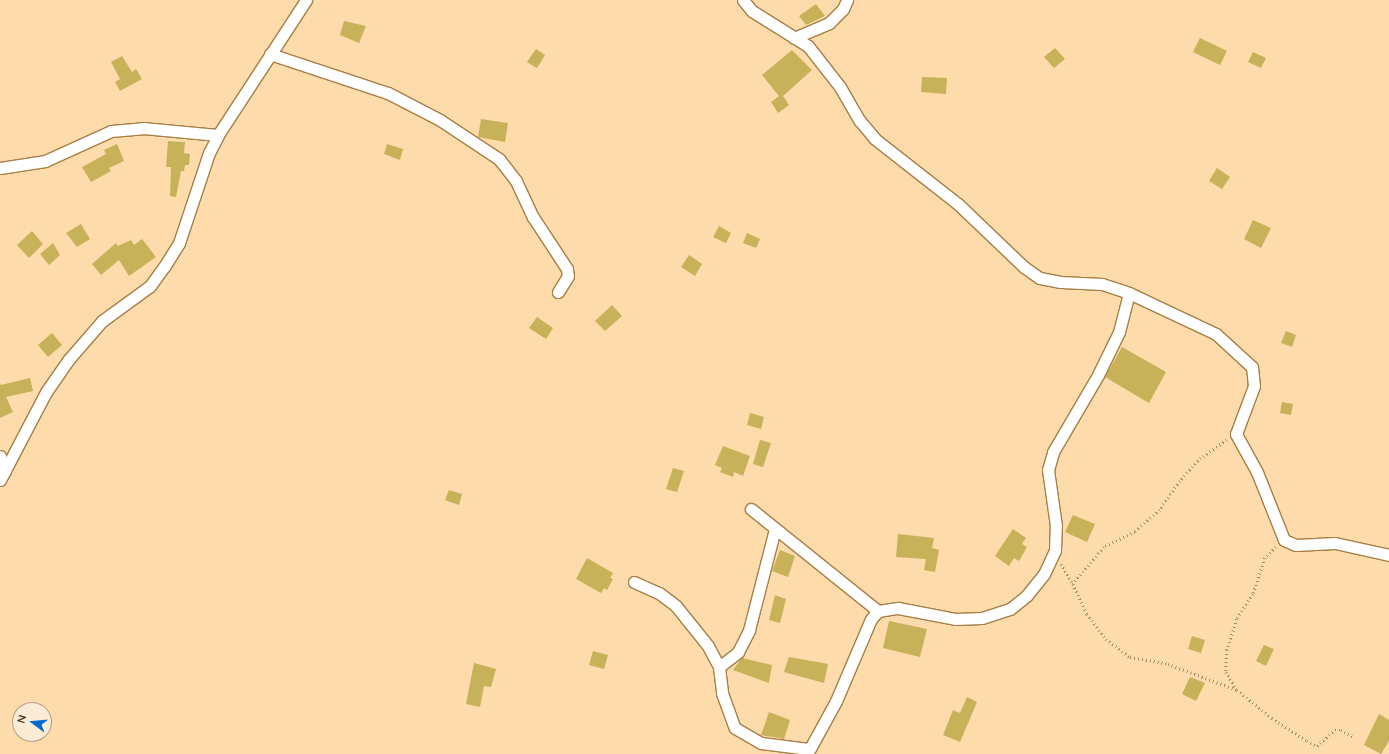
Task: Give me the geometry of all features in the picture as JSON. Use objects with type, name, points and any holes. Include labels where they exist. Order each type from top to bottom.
[{"type":"street","points":[[743,0],[752,11],[808,46],[875,139],[958,204],[1024,267],[1040,278],[1061,282],[1102,284],[1128,293],[1216,334],[1252,367],[1254,386],[1236,434],[1257,472],[1284,540],[1296,546],[1335,543],[1389,555]]},
{"type":"street","points":[[794,38],[829,23],[843,9],[847,0]]},
{"type":"street","points":[[3,475],[46,392],[69,359],[102,321],[150,286],[164,267],[179,243],[209,152],[218,135],[302,2]]},
{"type":"street","points":[[270,54],[388,93],[440,120],[499,159],[516,181],[533,217],[567,269],[568,276],[558,292]]},
{"type":"street","points":[[0,168],[45,161],[111,131],[143,128],[218,135]]},
{"type":"street","points":[[634,582],[659,593],[676,606],[708,646],[719,667],[722,693],[735,728],[761,743],[808,752],[814,744],[836,701],[871,619],[878,611],[898,608],[955,619],[982,618],[1010,609],[1027,595],[1044,574],[1055,550],[1056,526],[1048,470],[1053,452],[1098,375],[1119,332],[1128,293]]},
{"type":"street","points":[[0,456],[3,475]]},
{"type":"street","points":[[751,510],[878,611]]},
{"type":"street","points":[[719,667],[738,652],[749,630],[775,529]]},
{"type":"path","points":[[1073,584],[1104,547],[1135,532],[1160,510],[1180,481],[1201,458],[1236,434]]},
{"type":"path","points":[[1237,690],[1226,672],[1227,650],[1235,625],[1253,594],[1265,558],[1284,540]]},
{"type":"path","points":[[1055,550],[1087,614],[1106,639],[1130,657],[1168,664],[1237,690],[1272,718],[1317,746],[1335,730],[1341,730],[1354,737]]},
{"type":"building","points":[[816,4],[825,16],[806,25],[799,16]]},
{"type":"building","points":[[344,21],[366,26],[359,43],[340,35]]},
{"type":"building","points":[[1200,38],[1227,51],[1220,65],[1193,52]]},
{"type":"building","points":[[1055,48],[1065,59],[1054,68],[1044,57]]},
{"type":"building","points":[[536,49],[545,55],[537,68],[527,62]]},
{"type":"building","points":[[792,50],[812,70],[783,96],[789,105],[778,113],[771,102],[779,96],[762,75]]},
{"type":"building","points":[[1253,52],[1266,58],[1261,68],[1248,62]]},
{"type":"building","points":[[122,56],[132,72],[136,69],[142,79],[120,91],[115,82],[120,79],[111,62]]},
{"type":"building","points":[[922,77],[947,78],[946,94],[921,92]]},
{"type":"building","points":[[481,119],[508,123],[505,142],[478,137]]},
{"type":"building","points":[[168,141],[185,142],[184,153],[190,154],[189,165],[185,165],[184,171],[181,171],[176,197],[170,196],[171,167],[166,167]]},
{"type":"building","points":[[117,144],[124,161],[109,168],[111,171],[91,182],[82,167],[106,154],[104,150]]},
{"type":"building","points":[[387,144],[403,149],[400,160],[384,154]]},
{"type":"building","points":[[1217,168],[1230,177],[1222,189],[1209,181]]},
{"type":"building","points":[[1253,220],[1271,228],[1261,248],[1244,239]]},
{"type":"building","points":[[81,224],[90,239],[77,247],[66,233]]},
{"type":"building","points":[[719,226],[731,233],[726,243],[713,237]]},
{"type":"building","points":[[32,231],[43,244],[29,258],[17,245]]},
{"type":"building","points":[[747,233],[760,239],[756,248],[743,243]]},
{"type":"building","points":[[142,239],[156,257],[129,276],[119,260],[101,275],[92,264],[116,243],[118,246],[131,240],[134,245]]},
{"type":"building","points":[[53,243],[60,255],[49,265],[40,254]]},
{"type":"building","points":[[689,255],[702,264],[695,276],[681,267]]},
{"type":"building","points":[[612,305],[622,316],[605,331],[595,321]]},
{"type":"building","points":[[537,317],[553,328],[546,339],[529,328]]},
{"type":"building","points":[[1286,331],[1296,335],[1292,347],[1281,343]]},
{"type":"building","points":[[52,333],[62,345],[48,357],[38,345]]},
{"type":"building","points":[[1122,347],[1166,372],[1149,403],[1105,377]]},
{"type":"building","points":[[30,378],[33,391],[6,397],[13,412],[0,418],[0,383],[1,385]]},
{"type":"building","points":[[1282,402],[1293,404],[1291,415],[1280,413]]},
{"type":"building","points":[[750,413],[764,417],[761,429],[747,425]]},
{"type":"building","points":[[760,440],[771,443],[763,467],[753,464]]},
{"type":"building","points":[[723,446],[750,456],[743,476],[734,472],[733,477],[720,472],[722,468],[715,465]]},
{"type":"building","points":[[673,468],[684,471],[677,492],[666,489]]},
{"type":"building","points":[[449,490],[462,494],[459,505],[445,500]]},
{"type":"building","points":[[1073,515],[1095,524],[1087,542],[1065,532]]},
{"type":"building","points":[[1013,529],[1026,538],[1022,544],[1027,547],[1019,561],[1014,558],[1009,566],[995,556]]},
{"type":"building","points":[[898,534],[934,538],[932,548],[939,550],[935,572],[924,570],[926,559],[896,557]]},
{"type":"building","points":[[780,550],[795,556],[788,577],[772,571]]},
{"type":"building","points":[[587,558],[613,573],[610,578],[613,579],[607,590],[604,588],[601,593],[576,579]]},
{"type":"building","points":[[775,595],[786,599],[780,623],[769,620]]},
{"type":"building","points":[[889,621],[927,629],[920,657],[883,648]]},
{"type":"building","points":[[1192,636],[1205,640],[1201,653],[1188,649]]},
{"type":"building","points":[[1264,645],[1274,649],[1266,666],[1256,661]]},
{"type":"building","points":[[593,651],[608,655],[604,669],[589,665]]},
{"type":"building","points":[[789,657],[828,664],[824,683],[784,672]]},
{"type":"building","points":[[742,658],[772,665],[769,683],[733,670]]},
{"type":"building","points":[[474,663],[496,669],[491,687],[484,686],[480,707],[466,704]]},
{"type":"building","points":[[1190,677],[1205,683],[1196,701],[1182,694]]},
{"type":"building","points":[[967,697],[977,702],[960,742],[943,735],[953,710],[960,713]]},
{"type":"building","points":[[769,712],[790,720],[784,739],[761,735]]},
{"type":"building","points":[[1379,714],[1389,720],[1389,741],[1381,754],[1364,745]]}]
